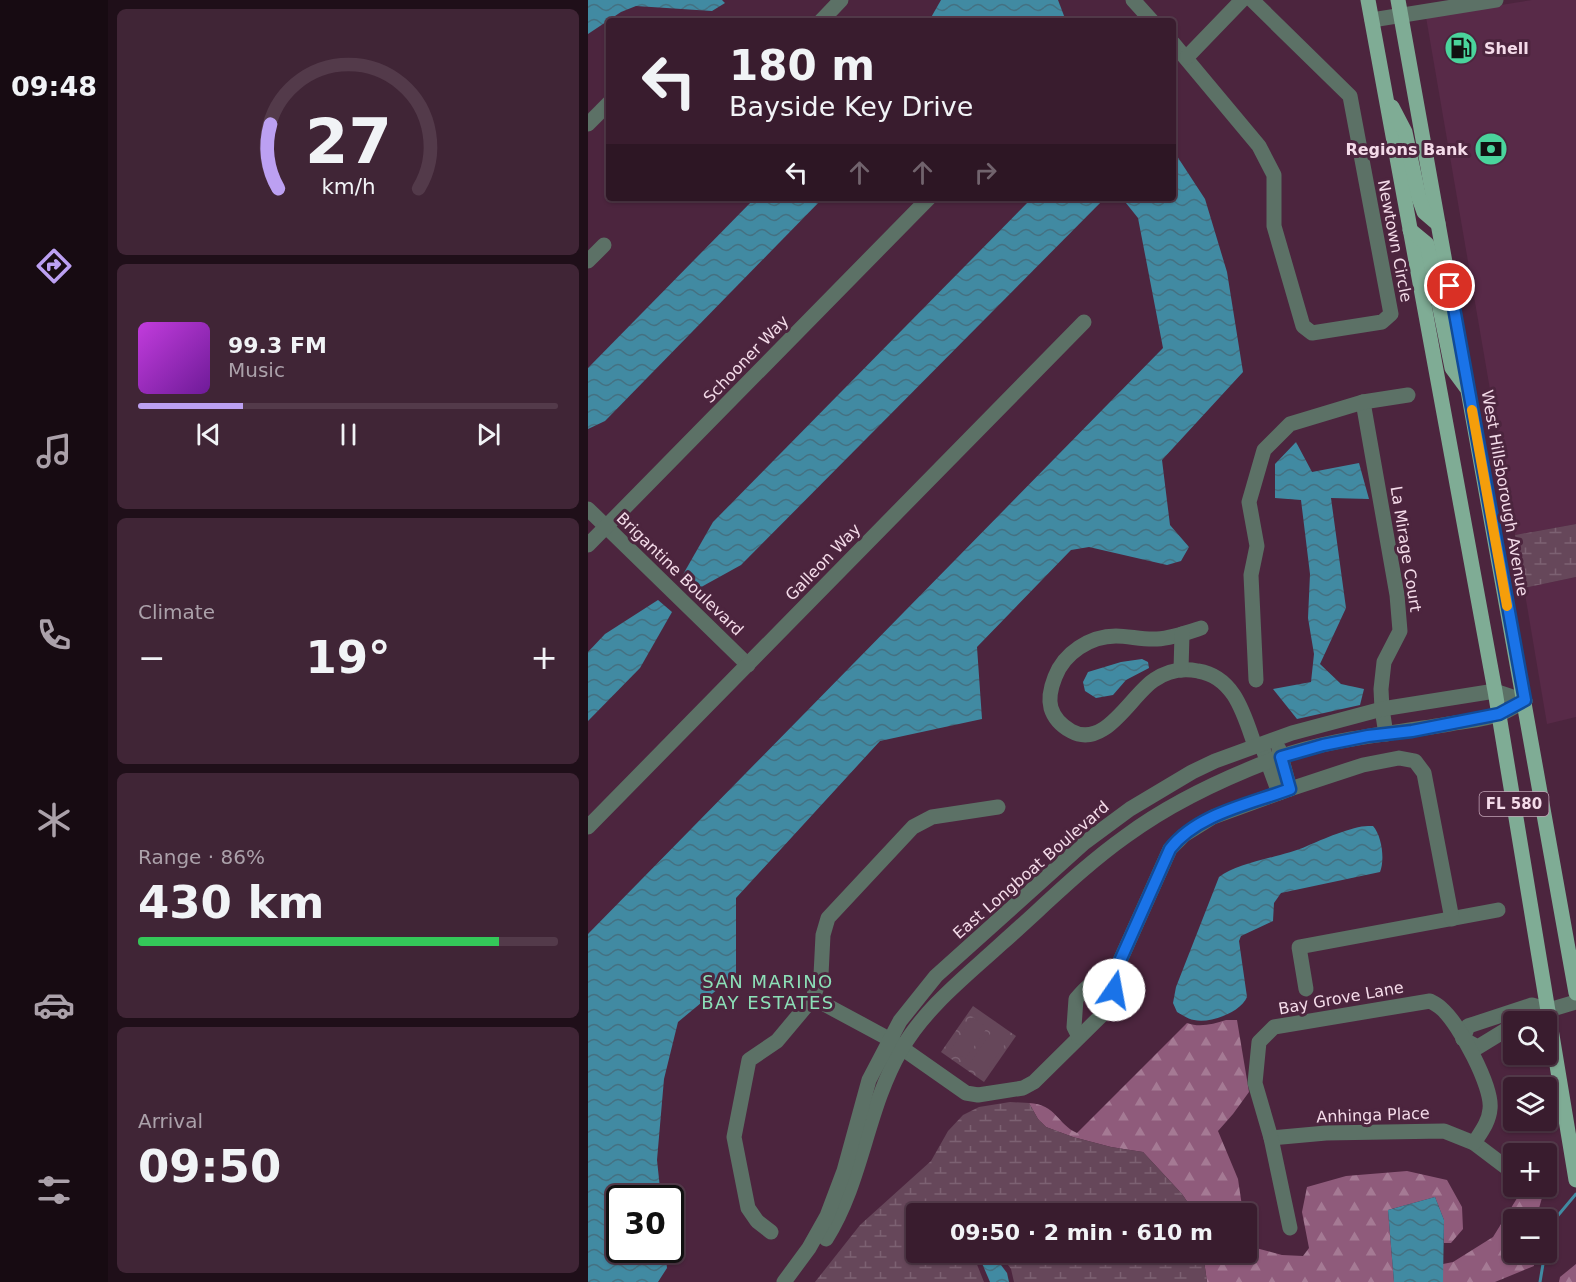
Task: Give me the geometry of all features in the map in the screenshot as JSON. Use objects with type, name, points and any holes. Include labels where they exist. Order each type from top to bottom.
[{"type":"main road","name":"FL 580","points":[[1368,0],[1499,714],[1575,1174]]},
{"type":"main road","name":"West Hillsborough Avenue","points":[[1399,8],[1576,993]]},
{"type":"main road","points":[[1384,90],[1405,132],[1424,212],[1438,224]]},
{"type":"main road","points":[[1410,230],[1427,244],[1452,368],[1468,390]]},
{"type":"street","points":[[1133,0],[1149,18]]},
{"type":"street","points":[[1187,57],[1242,0]]},
{"type":"street","name":"Newtown Circle","points":[[1176,46],[1259,146],[1274,176],[1274,226],[1303,326],[1312,333],[1382,322],[1391,314],[1350,96],[1252,0]]},
{"type":"street","points":[[1372,20],[1399,8],[1496,0]]},
{"type":"street","points":[[823,18],[834,2]]},
{"type":"street","points":[[588,124],[606,106]]},
{"type":"street","name":"Schooner Way","points":[[588,545],[926,201]]},
{"type":"street","points":[[588,261],[604,245]]},
{"type":"street","name":"Galleon Way","points":[[588,827],[1084,322]]},
{"type":"street","points":[[1256,680],[1251,575],[1257,546],[1249,502],[1264,450],[1290,424],[1363,402],[1408,395]]},
{"type":"street","name":"La Mirage Court","points":[[1363,402],[1397,595],[1400,631],[1384,662],[1381,689],[1386,734]]},
{"type":"street","name":"Brigantine Boulevard","points":[[588,509],[747,665]]},
{"type":"street","points":[[1201,628],[1152,639],[1108,637],[1092,640],[1083,645],[1068,656],[1057,671],[1050,690],[1050,705],[1056,719],[1068,729],[1082,735],[1090,735],[1111,723],[1156,678],[1181,670],[1193,670],[1210,675],[1228,686],[1274,759],[1284,791]]},
{"type":"street","points":[[1181,670],[1182,634]]},
{"type":"street","name":"East Longboat Boulevard","points":[[789,1282],[816,1253],[845,1204],[896,1044],[912,1003],[936,976],[1092,837],[1130,809],[1170,784],[1215,761],[1264,743],[1382,709],[1495,692],[1525,700]]},
{"type":"street","name":"East Longboat Boulevard","points":[[784,1282],[819,1232],[844,1171],[864,1094],[896,1044],[918,1025],[946,994],[1109,849],[1150,820],[1201,790],[1274,759],[1323,745],[1499,714],[1525,700]]},
{"type":"street","points":[[813,998],[896,1044],[966,1093],[984,1095],[1029,1086],[1113,1004],[1115,976],[1138,919],[1173,845],[1184,835],[1213,817],[1284,791],[1363,765],[1400,758],[1411,759],[1419,764],[1424,772],[1452,919]]},
{"type":"street","points":[[771,1232],[757,1221],[748,1208],[734,1137],[749,1060],[777,1041],[813,998],[821,975],[823,935],[828,918],[913,827],[932,817],[998,807]]},
{"type":"street","points":[[1306,990],[1299,947],[1498,910]]},
{"type":"street","points":[[1079,1037],[1074,1027],[1074,1004],[1096,980],[1106,976],[1115,976]]},
{"type":"street","name":"Bay Grove Lane","points":[[1290,1228],[1271,1138],[1254,1083],[1258,1042],[1274,1028],[1430,1001],[1443,1009],[1463,1039]]},
{"type":"street","points":[[1474,1143],[1489,1118],[1491,1105],[1486,1082],[1463,1039],[1468,1026],[1532,1005],[1549,1010],[1576,1002]]},
{"type":"street","points":[[1484,1021],[1492,1039]]},
{"type":"street","points":[[1463,1039],[1478,1047],[1503,1032]]},
{"type":"street","name":"Anhinga Place","points":[[1271,1138],[1326,1133],[1444,1131],[1474,1143],[1503,1165]]},
{"type":"shaded area","points":[[1532,0],[1576,0],[1576,524],[1515,535],[1426,17]]},
{"type":"shaded area","points":[[1576,577],[1576,717],[1547,724],[1524,588]]},
{"type":"green space","points":[[1576,524],[1576,577],[1524,588],[1515,535]]},
{"type":"green space","points":[[973,1006],[1016,1036],[984,1082],[941,1052]]},
{"type":"green space","points":[[973,1017],[987,1028],[965,1059],[951,1049]]},
{"type":"green space","points":[[1237,1020],[1249,1092],[1218,1131],[1238,1179],[1242,1203],[1188,1203],[1143,1152],[1111,1147],[1046,1127],[1038,1119],[1029,1103],[1045,1107],[1077,1133],[1187,1023],[1211,1024]]},
{"type":"green space","points":[[992,1031],[1007,1041],[985,1073],[970,1063]]},
{"type":"green space","points":[[1010,1102],[1029,1103],[1038,1119],[1046,1127],[1111,1147],[1143,1152],[1188,1203],[906,1203],[906,1263],[976,1263],[984,1282],[815,1282],[860,1225],[931,1161],[948,1131],[963,1115],[979,1107]]},
{"type":"green space","points":[[1407,1171],[1447,1180],[1462,1207],[1463,1229],[1451,1243],[1444,1243],[1444,1220],[1435,1197],[1388,1210],[1394,1282],[1207,1282],[1204,1263],[1257,1263],[1257,1248],[1282,1255],[1303,1256],[1309,1248],[1302,1212],[1307,1187],[1346,1176]]},
{"type":"green space","points":[[1518,1197],[1542,1197],[1539,1209],[1510,1209]]},
{"type":"green space","points":[[1503,1221],[1503,1263],[1534,1263],[1534,1266],[1495,1282],[1443,1282],[1443,1264],[1453,1262],[1493,1237]]},
{"type":"green space","points":[[1006,1263],[1204,1263],[1207,1282],[1014,1282],[1011,1269]]},
{"type":"green space","points":[[1576,1264],[1576,1282],[1559,1282],[1560,1277]]},
{"type":"water","points":[[588,0],[722,0],[725,3],[712,11],[636,6],[612,18],[606,18],[606,22],[588,34]]},
{"type":"water","points":[[941,0],[1058,0],[1065,18],[931,18]]},
{"type":"water","points":[[1176,155],[1205,199],[1227,272],[1243,372],[1162,460],[1170,525],[1189,547],[1181,561],[1167,565],[1089,547],[1071,550],[977,647],[982,719],[880,741],[736,898],[736,974],[678,1022],[664,1079],[657,1160],[660,1185],[606,1185],[606,1263],[666,1263],[667,1268],[658,1282],[588,1282],[588,934],[1163,348],[1138,218],[1124,201],[1176,201]]},
{"type":"water","points":[[752,201],[820,201],[605,421],[588,429],[588,368]]},
{"type":"water","points":[[1029,201],[1102,201],[741,565],[694,591],[681,578],[713,522]]},
{"type":"water","points":[[1296,442],[1312,472],[1359,463],[1369,499],[1331,498],[1346,608],[1320,664],[1341,684],[1364,689],[1360,705],[1297,719],[1273,689],[1311,682],[1314,654],[1308,618],[1310,574],[1301,500],[1275,498],[1275,464]]},
{"type":"water","points":[[658,600],[672,612],[640,668],[588,721],[588,652],[605,634]]},
{"type":"water","points":[[1142,659],[1148,662],[1149,668],[1126,680],[1113,695],[1096,698],[1085,691],[1083,682],[1088,672],[1121,662]]},
{"type":"water","points":[[1373,826],[1382,848],[1380,872],[1281,893],[1274,903],[1273,921],[1241,936],[1239,941],[1247,997],[1244,1002],[1224,1016],[1208,1020],[1192,1019],[1177,1012],[1173,1003],[1176,987],[1219,877],[1237,867],[1297,850],[1346,831]]},
{"type":"water","points":[[1435,1197],[1444,1220],[1443,1282],[1394,1282],[1388,1210]]},
{"type":"water","points":[[982,1263],[1000,1263],[1007,1273],[1009,1282],[990,1282]]},
{"type":"waterway","points":[[1557,1217],[1576,1194]]},
{"type":"waterway","points":[[1540,1282],[1543,1263]]},
{"type":"slow traffic","points":[[1472,410],[1507,606]]},
{"type":"place","name":"Shell","points":[[1461,48]]},
{"type":"place","name":"Regions Bank","points":[[1491,149]]},
{"type":"district","name":"SAN MARINO BAY ESTATES","points":[[768,991]]},
{"type":"route","points":[[1114,990],[1115,972],[1170,849],[1184,835],[1213,817],[1290,789],[1281,757],[1323,745],[1368,736],[1412,731],[1499,714],[1525,700],[1450,286]]}]
